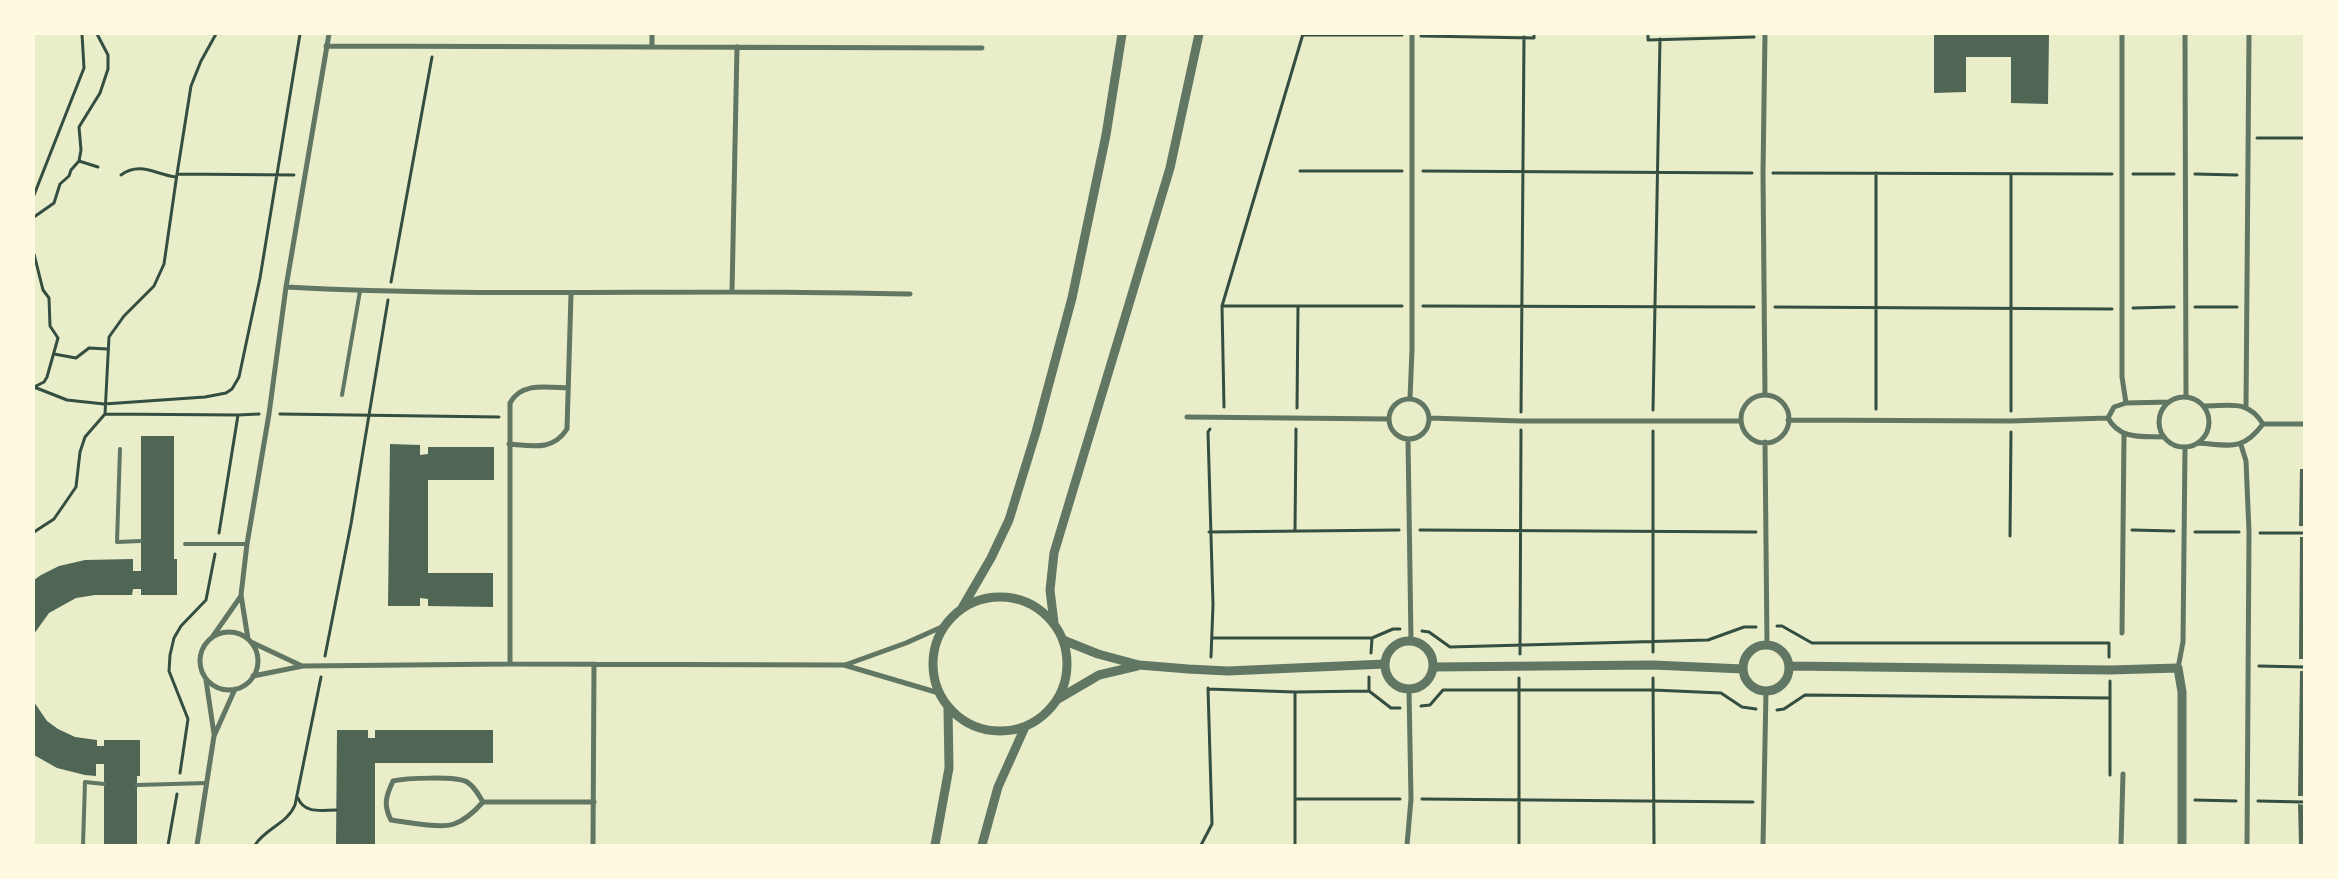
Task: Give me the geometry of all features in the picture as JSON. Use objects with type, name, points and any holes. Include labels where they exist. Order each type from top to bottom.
[{"type":"street","points":[[206,680],[219,688],[235,689],[248,682],[253,676],[257,658],[249,640],[241,595],[247,544],[269,414],[286,287],[329,34]]},
{"type":"street","points":[[652,34],[652,46]]},
{"type":"street","points":[[962,608],[980,599],[1001,596],[1021,600],[1039,609],[1054,623],[1063,640],[1067,658],[1066,680],[1057,700],[1044,716],[1025,727],[1005,732],[984,730],[964,722],[948,708],[939,693],[932,671],[934,647],[944,626],[962,608],[991,558],[1009,520],[1036,432],[1072,298],[1106,135],[1122,34]]},
{"type":"street","points":[[1054,623],[1050,590],[1054,553],[1170,168],[1199,34]]},
{"type":"street","points":[[1410,398],[1412,34]]},
{"type":"street","points":[[2122,34],[2122,377],[2126,403]]},
{"type":"street","points":[[2185,34],[2186,397]]},
{"type":"street","points":[[2246,406],[2249,34]]},
{"type":"street","points":[[1765,35],[1763,173],[1765,395]]},
{"type":"street","points":[[326,46],[982,48]]},
{"type":"street","points":[[732,292],[737,47]]},
{"type":"street","points":[[286,287],[360,291],[571,294],[732,292],[910,294]]},
{"type":"street","points":[[509,444],[537,446],[552,443],[560,439],[567,428],[569,414],[571,294]]},
{"type":"street","points":[[510,664],[510,403],[515,394],[523,389],[568,388]]},
{"type":"street","points":[[1765,395],[1773,396],[1785,406],[1788,420],[1785,431],[1781,436],[1765,442],[1751,438],[1743,428],[1741,420],[1745,406],[1750,400],[1765,395]]},
{"type":"street","points":[[2108,418],[2114,407],[2126,403],[2169,402],[2186,397],[2204,406],[2210,422],[2208,430],[2198,444]]},
{"type":"street","points":[[1410,398],[1426,407],[1429,418],[1426,431],[1415,438],[1408,439],[1394,433],[1389,419],[1390,412],[1398,402],[1410,398]]},
{"type":"street","points":[[2164,437],[2159,422],[2160,415],[2169,402]]},
{"type":"street","points":[[2204,406],[2246,406],[2257,414],[2263,424]]},
{"type":"street","points":[[1187,417],[1389,419]]},
{"type":"street","points":[[1429,418],[1521,422],[1741,420]]},
{"type":"street","points":[[1788,420],[2108,418]]},
{"type":"street","points":[[2108,418],[2113,428],[2124,435],[2164,437],[2176,446],[2185,448],[2198,444],[2241,445],[2254,436],[2263,424]]},
{"type":"street","points":[[2263,424],[2304,424]]},
{"type":"street","points":[[2122,633],[2124,435]]},
{"type":"street","points":[[1408,439],[1411,641]]},
{"type":"street","points":[[1765,442],[1765,626],[1767,645]]},
{"type":"street","points":[[2241,445],[2246,461],[2249,532],[2247,845]]},
{"type":"street","points":[[2182,845],[2182,692],[2178,668],[2183,642],[2185,448]]},
{"type":"street","points":[[214,736],[206,680],[201,671],[199,661],[206,643],[213,636],[241,595]]},
{"type":"street","points":[[844,665],[906,643],[944,626]]},
{"type":"street","points":[[213,636],[230,632],[303,666]]},
{"type":"street","points":[[1063,640],[1098,654],[1139,665],[1247,671],[1385,664]]},
{"type":"street","points":[[1411,641],[1425,646],[1433,659],[1434,667],[1432,674],[1423,686],[1409,690],[1401,688],[1389,679],[1385,664],[1390,650],[1403,642],[1411,641]]},
{"type":"street","points":[[1767,645],[1784,654],[1789,666],[1785,680],[1773,690],[1766,691],[1752,687],[1744,676],[1743,669],[1746,657],[1750,652],[1760,646],[1767,645]]},
{"type":"street","points":[[253,676],[303,666],[510,664],[844,665],[939,693]]},
{"type":"street","points":[[593,845],[594,664]]},
{"type":"street","points":[[1434,667],[1519,664],[1653,665],[1743,669]]},
{"type":"street","points":[[1057,700],[1098,675],[1139,665]]},
{"type":"street","points":[[1789,666],[2110,670],[2178,668]]},
{"type":"street","points":[[197,845],[214,736],[235,689]]},
{"type":"street","points":[[1407,845],[1411,799],[1409,690]]},
{"type":"street","points":[[1763,845],[1762,802],[1766,691]]},
{"type":"street","points":[[935,845],[949,768],[948,708]]},
{"type":"street","points":[[982,845],[998,787],[1025,727]]},
{"type":"street","points":[[2121,845],[2122,774]]},
{"type":"street","points":[[483,802],[475,787],[464,780],[407,778],[393,781],[386,796],[386,811],[391,820],[418,824],[452,825],[462,820],[483,802],[594,802]]},
{"type":"lane","points":[[342,394],[360,291]]},
{"type":"lane","points":[[120,449],[117,542],[141,541]]},
{"type":"lane","points":[[185,544],[247,544]]},
{"type":"lane","points":[[83,845],[85,782],[104,784]]},
{"type":"lane","points":[[137,785],[207,782]]},
{"type":"path","points":[[34,195],[81,77],[84,53],[82,34]]},
{"type":"path","points":[[34,217],[54,203],[60,184],[69,176],[71,170],[79,161],[82,150],[79,127],[100,93],[108,69],[108,55],[97,34]]},
{"type":"path","points":[[34,532],[54,519],[76,488],[80,452],[85,437],[105,414],[104,404],[109,337],[112,331],[154,286],[161,272],[167,251],[176,175],[191,86],[201,61],[216,34]]},
{"type":"path","points":[[34,387],[67,400],[104,404],[204,397],[226,393],[232,389],[239,377],[258,287],[300,34]]},
{"type":"path","points":[[1201,845],[1212,824],[1208,689],[1213,638],[1208,432],[1224,407],[1222,306],[1303,34]]},
{"type":"path","points":[[1648,34],[1648,40],[1765,35]]},
{"type":"path","points":[[1519,845],[1518,689],[1521,645],[1520,530],[1524,37]]},
{"type":"path","points":[[1654,845],[1652,420],[1660,39]]},
{"type":"path","points":[[2249,138],[2304,138]]},
{"type":"path","points":[[79,161],[98,168]]},
{"type":"path","points":[[122,175],[130,170],[146,168],[159,174],[176,175],[305,175]]},
{"type":"path","points":[[1300,171],[2122,174]]},
{"type":"path","points":[[1876,173],[1876,420]]},
{"type":"path","points":[[2136,173],[2248,175]]},
{"type":"path","points":[[2010,536],[2011,175]]},
{"type":"path","points":[[34,254],[43,290],[49,298],[50,326],[58,338],[48,377],[40,385],[34,387]]},
{"type":"path","points":[[1222,306],[2012,307],[2123,309]]},
{"type":"path","points":[[2137,308],[2185,306],[2248,307]]},
{"type":"path","points":[[54,354],[76,358],[89,348],[107,349]]},
{"type":"path","points":[[34,383],[40,385]]},
{"type":"path","points":[[105,414],[510,417]]},
{"type":"path","points":[[168,845],[188,719],[171,678],[170,655],[174,638],[181,626],[206,600],[238,415]]},
{"type":"path","points":[[1209,532],[1409,530],[1765,532]]},
{"type":"path","points":[[2123,530],[2304,533]]},
{"type":"path","points":[[1208,689],[1295,692],[1369,691],[1391,708],[1430,705],[1443,690],[1653,690],[1720,693],[1742,708],[1765,710],[1784,710],[1806,695],[2110,698],[2109,643],[1812,643],[1782,626],[1744,627],[1708,640],[1521,645],[1450,646],[1429,632],[1411,629],[1393,629],[1372,638],[1213,638]]},
{"type":"path","points":[[2248,666],[2304,667]]},
{"type":"path","points":[[1295,692],[1295,845]]},
{"type":"path","points":[[255,845],[260,838],[286,820],[293,812],[298,798],[298,791]]},
{"type":"path","points":[[298,798],[306,809],[336,810]]},
{"type":"path","points":[[1296,799],[1762,802]]},
{"type":"building","points":[[1934,34],[2049,34],[2048,104],[2011,103],[2011,57],[1966,57],[1966,92],[1934,93]]},
{"type":"building","points":[[141,436],[174,436],[174,559],[177,559],[177,595],[141,595],[141,589],[133,589],[132,595],[95,595],[76,598],[49,613],[34,634],[34,580],[41,575],[59,566],[85,560],[133,559],[133,571],[141,571]]},
{"type":"building","points":[[390,444],[420,445],[420,455],[428,454],[428,447],[494,447],[494,480],[428,480],[428,573],[493,573],[493,607],[428,606],[428,599],[420,598],[420,606],[388,606]]},
{"type":"building","points":[[2300,469],[2304,469],[2304,526],[2299,526]]},
{"type":"building","points":[[2300,537],[2304,537],[2304,659],[2299,659]]},
{"type":"building","points":[[2300,671],[2304,671],[2304,796],[2298,796]]},
{"type":"building","points":[[34,702],[47,721],[58,729],[75,737],[97,740],[97,746],[104,746],[104,740],[140,740],[140,776],[137,776],[137,845],[104,845],[104,764],[96,764],[96,776],[85,775],[57,768],[34,755]]},
{"type":"building","points":[[337,730],[368,730],[368,738],[375,738],[375,730],[493,730],[493,763],[375,763],[375,845],[336,845]]},
{"type":"building","points":[[2298,804],[2304,805],[2304,845],[2299,845]]}]
